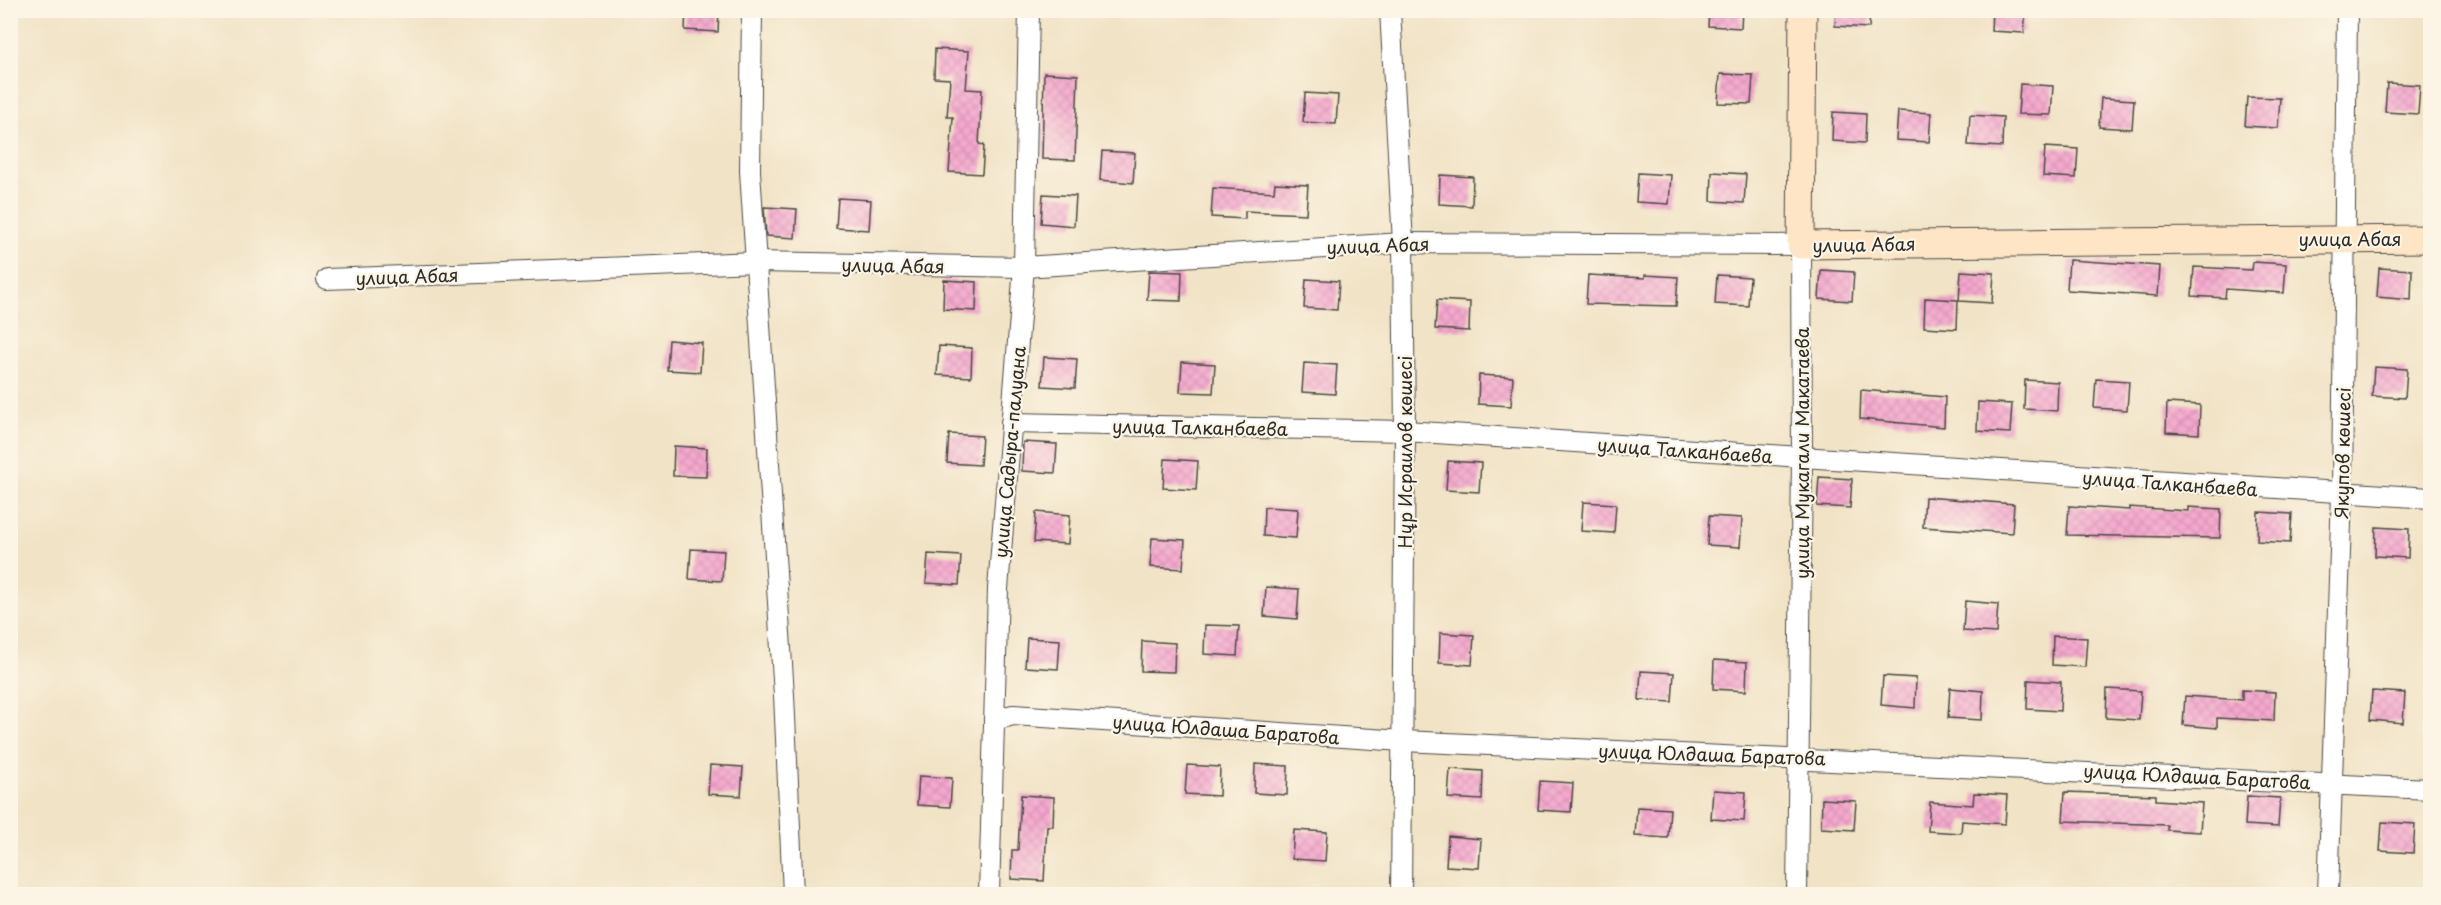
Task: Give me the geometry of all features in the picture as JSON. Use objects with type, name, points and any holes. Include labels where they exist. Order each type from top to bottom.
[{"type":"street","points":[[752,10],[750,171],[784,695],[793,894]]},
{"type":"street","name":"улица Садыра-палуана","points":[[989,894],[998,589],[1024,267],[1029,10]]},
{"type":"street","name":"Нұр Исраилов көшесі","points":[[1390,10],[1402,243],[1405,431],[1401,894]]},
{"type":"street","name":"улица Мукагали Макатаева","points":[[1797,894],[1802,459],[1803,10]]},
{"type":"street","name":"Якупов көшесі","points":[[2328,894],[2342,494],[2347,10]]},
{"type":"street","name":"улица Абая","points":[[327,279],[756,262],[1024,267],[1402,243],[1801,245],[2345,238],[2430,239]]},
{"type":"street","name":"улица Талканбаева","points":[[1011,423],[1405,431],[1802,459],[2430,498]]},
{"type":"street","name":"улица Юлдаша Баратова","points":[[994,720],[1013,715],[1403,741],[2430,789]]},
{"type":"building","points":[[686,10],[719,10],[718,32],[685,30]]},
{"type":"building","points":[[1709,10],[1742,10],[1741,28],[1708,26]]},
{"type":"building","points":[[1836,10],[1870,10],[1869,28],[1835,26]]},
{"type":"building","points":[[1992,10],[2026,10],[2024,33],[1991,31]]},
{"type":"building","points":[[935,49],[969,51],[966,89],[982,90],[979,144],[984,145],[982,174],[949,172],[953,117],[947,117],[950,79],[934,78]]},
{"type":"building","points":[[1044,73],[1078,75],[1075,160],[1042,159]]},
{"type":"building","points":[[1720,74],[1753,75],[1751,104],[1718,103]]},
{"type":"building","points":[[2387,83],[2420,85],[2418,114],[2385,112]]},
{"type":"building","points":[[2020,84],[2053,86],[2051,115],[2018,114]]},
{"type":"building","points":[[1305,93],[1338,95],[1336,124],[1303,122]]},
{"type":"building","points":[[2247,97],[2280,98],[2278,128],[2245,126]]},
{"type":"building","points":[[2101,98],[2134,100],[2132,129],[2099,127]]},
{"type":"building","points":[[1898,111],[1931,113],[1929,142],[1896,140]]},
{"type":"building","points":[[1833,112],[1866,114],[1865,143],[1832,141]]},
{"type":"building","points":[[1970,115],[2003,117],[2002,147],[1968,145]]},
{"type":"building","points":[[2045,147],[2078,149],[2076,178],[2043,176]]},
{"type":"building","points":[[1102,151],[1135,153],[1133,183],[1100,180]]},
{"type":"building","points":[[1712,172],[1746,174],[1744,203],[1711,201]]},
{"type":"building","points":[[1638,173],[1671,175],[1669,204],[1636,202]]},
{"type":"building","points":[[1440,175],[1473,177],[1472,206],[1439,204]]},
{"type":"building","points":[[1275,183],[1308,185],[1306,214],[1245,211],[1245,219],[1211,217],[1213,188],[1274,192]]},
{"type":"building","points":[[1043,194],[1076,196],[1074,226],[1041,223]]},
{"type":"building","points":[[838,198],[871,200],[869,230],[836,228]]},
{"type":"building","points":[[764,207],[797,209],[795,238],[766,236]]},
{"type":"building","points":[[2069,260],[2160,266],[2158,296],[2067,290]]},
{"type":"building","points":[[2253,262],[2286,264],[2284,293],[2226,289],[2225,298],[2192,296],[2194,267],[2252,270]]},
{"type":"building","points":[[2379,268],[2412,270],[2411,300],[2377,297]]},
{"type":"building","points":[[1821,270],[1854,272],[1852,301],[1819,299]]},
{"type":"building","points":[[1149,271],[1182,272],[1181,301],[1147,300]]},
{"type":"building","points":[[1961,271],[1994,273],[1992,303],[1959,301]]},
{"type":"building","points":[[1588,275],[1678,277],[1676,306],[1586,304]]},
{"type":"building","points":[[1717,275],[1750,277],[1748,306],[1715,304]]},
{"type":"building","points":[[1306,279],[1339,281],[1337,310],[1304,308]]},
{"type":"building","points":[[944,280],[977,282],[976,311],[943,309]]},
{"type":"building","points":[[1925,298],[1958,300],[1957,329],[1924,327]]},
{"type":"building","points":[[1437,300],[1470,302],[1469,331],[1435,329]]},
{"type":"building","points":[[669,340],[702,343],[700,372],[667,370]]},
{"type":"building","points":[[939,346],[972,348],[971,377],[937,375]]},
{"type":"building","points":[[1044,357],[1077,359],[1075,388],[1042,386]]},
{"type":"building","points":[[1182,362],[1215,364],[1213,393],[1180,392]]},
{"type":"building","points":[[1304,363],[1337,365],[1335,394],[1302,392]]},
{"type":"building","points":[[2374,367],[2407,369],[2405,398],[2372,396]]},
{"type":"building","points":[[1479,375],[1513,377],[1511,406],[1478,404]]},
{"type":"building","points":[[2096,379],[2129,381],[2127,410],[2094,408]]},
{"type":"building","points":[[2025,380],[2058,382],[2057,411],[2024,409]]},
{"type":"building","points":[[1861,390],[1945,397],[1944,427],[1860,419]]},
{"type":"building","points":[[1978,402],[2012,404],[2010,433],[1977,431]]},
{"type":"building","points":[[2167,403],[2200,405],[2199,434],[2166,432]]},
{"type":"building","points":[[949,434],[982,436],[980,465],[947,463]]},
{"type":"building","points":[[1023,442],[1057,444],[1055,473],[1022,471]]},
{"type":"building","points":[[674,446],[707,448],[706,477],[673,476]]},
{"type":"building","points":[[1165,459],[1198,461],[1196,490],[1163,488]]},
{"type":"building","points":[[1448,461],[1481,463],[1479,492],[1446,490]]},
{"type":"building","points":[[1819,477],[1852,479],[1850,508],[1817,506]]},
{"type":"building","points":[[1925,497],[2014,504],[2012,533],[1923,527]]},
{"type":"building","points":[[1583,502],[1616,504],[1614,533],[1581,531]]},
{"type":"building","points":[[2069,506],[2129,510],[2129,507],[2188,511],[2188,507],[2221,509],[2220,538],[2067,535]]},
{"type":"building","points":[[1264,507],[1298,509],[1296,538],[1263,536]]},
{"type":"building","points":[[1036,512],[1070,515],[1068,544],[1034,542]]},
{"type":"building","points":[[2258,512],[2292,514],[2290,543],[2257,541]]},
{"type":"building","points":[[1709,516],[1742,518],[1740,547],[1707,545]]},
{"type":"building","points":[[2376,527],[2409,529],[2408,558],[2375,556]]},
{"type":"building","points":[[1152,538],[1185,540],[1183,569],[1150,567]]},
{"type":"building","points":[[691,549],[724,551],[722,581],[689,579]]},
{"type":"building","points":[[928,554],[961,556],[959,585],[926,583]]},
{"type":"building","points":[[1266,587],[1299,589],[1297,619],[1264,616]]},
{"type":"building","points":[[1965,601],[1998,604],[1996,633],[1963,631]]},
{"type":"building","points":[[1205,625],[1239,626],[1237,656],[1204,654]]},
{"type":"building","points":[[1440,633],[1474,635],[1472,665],[1439,663]]},
{"type":"building","points":[[2053,636],[2087,638],[2085,667],[2052,665]]},
{"type":"building","points":[[1027,638],[1060,640],[1058,669],[1025,667]]},
{"type":"building","points":[[1142,641],[1175,643],[1174,672],[1141,671]]},
{"type":"building","points":[[1714,660],[1747,662],[1746,691],[1713,689]]},
{"type":"building","points":[[1641,671],[1674,673],[1672,702],[1639,700]]},
{"type":"building","points":[[1883,676],[1916,678],[1915,708],[1881,705]]},
{"type":"building","points":[[2028,680],[2061,682],[2060,711],[2027,709]]},
{"type":"building","points":[[1950,688],[1983,691],[1982,720],[1948,718]]},
{"type":"building","points":[[2107,689],[2141,691],[2139,720],[2106,718]]},
{"type":"building","points":[[2242,690],[2275,692],[2274,721],[2217,718],[2217,728],[2183,725],[2185,696],[2242,700]]},
{"type":"building","points":[[2372,691],[2405,693],[2403,723],[2370,720]]},
{"type":"building","points":[[1255,764],[1288,766],[1287,795],[1254,793]]},
{"type":"building","points":[[710,765],[743,767],[741,796],[708,794]]},
{"type":"building","points":[[1187,765],[1220,767],[1219,796],[1185,794]]},
{"type":"building","points":[[1450,769],[1483,771],[1482,800],[1448,798]]},
{"type":"building","points":[[919,776],[952,778],[950,807],[917,805]]},
{"type":"building","points":[[1540,781],[1573,783],[1571,812],[1538,810]]},
{"type":"building","points":[[1713,790],[1746,792],[1744,821],[1711,819]]},
{"type":"building","points":[[2065,792],[2156,795],[2156,800],[2202,803],[2200,832],[2167,830],[2167,825],[2063,821]]},
{"type":"building","points":[[1974,793],[2007,795],[2005,824],[1962,821],[1961,833],[1928,831],[1930,802],[1973,805]]},
{"type":"building","points":[[1021,795],[1054,797],[1053,826],[1047,826],[1044,881],[1011,879],[1012,850],[1018,850]]},
{"type":"building","points":[[2247,796],[2280,798],[2278,827],[2245,825]]},
{"type":"building","points":[[1822,799],[1856,801],[1854,830],[1821,828]]},
{"type":"building","points":[[1637,807],[1670,809],[1668,838],[1635,836]]},
{"type":"building","points":[[2382,822],[2415,824],[2413,853],[2380,851]]},
{"type":"building","points":[[1294,830],[1327,832],[1325,861],[1292,859]]},
{"type":"building","points":[[1448,836],[1481,839],[1479,868],[1446,866]]}]
